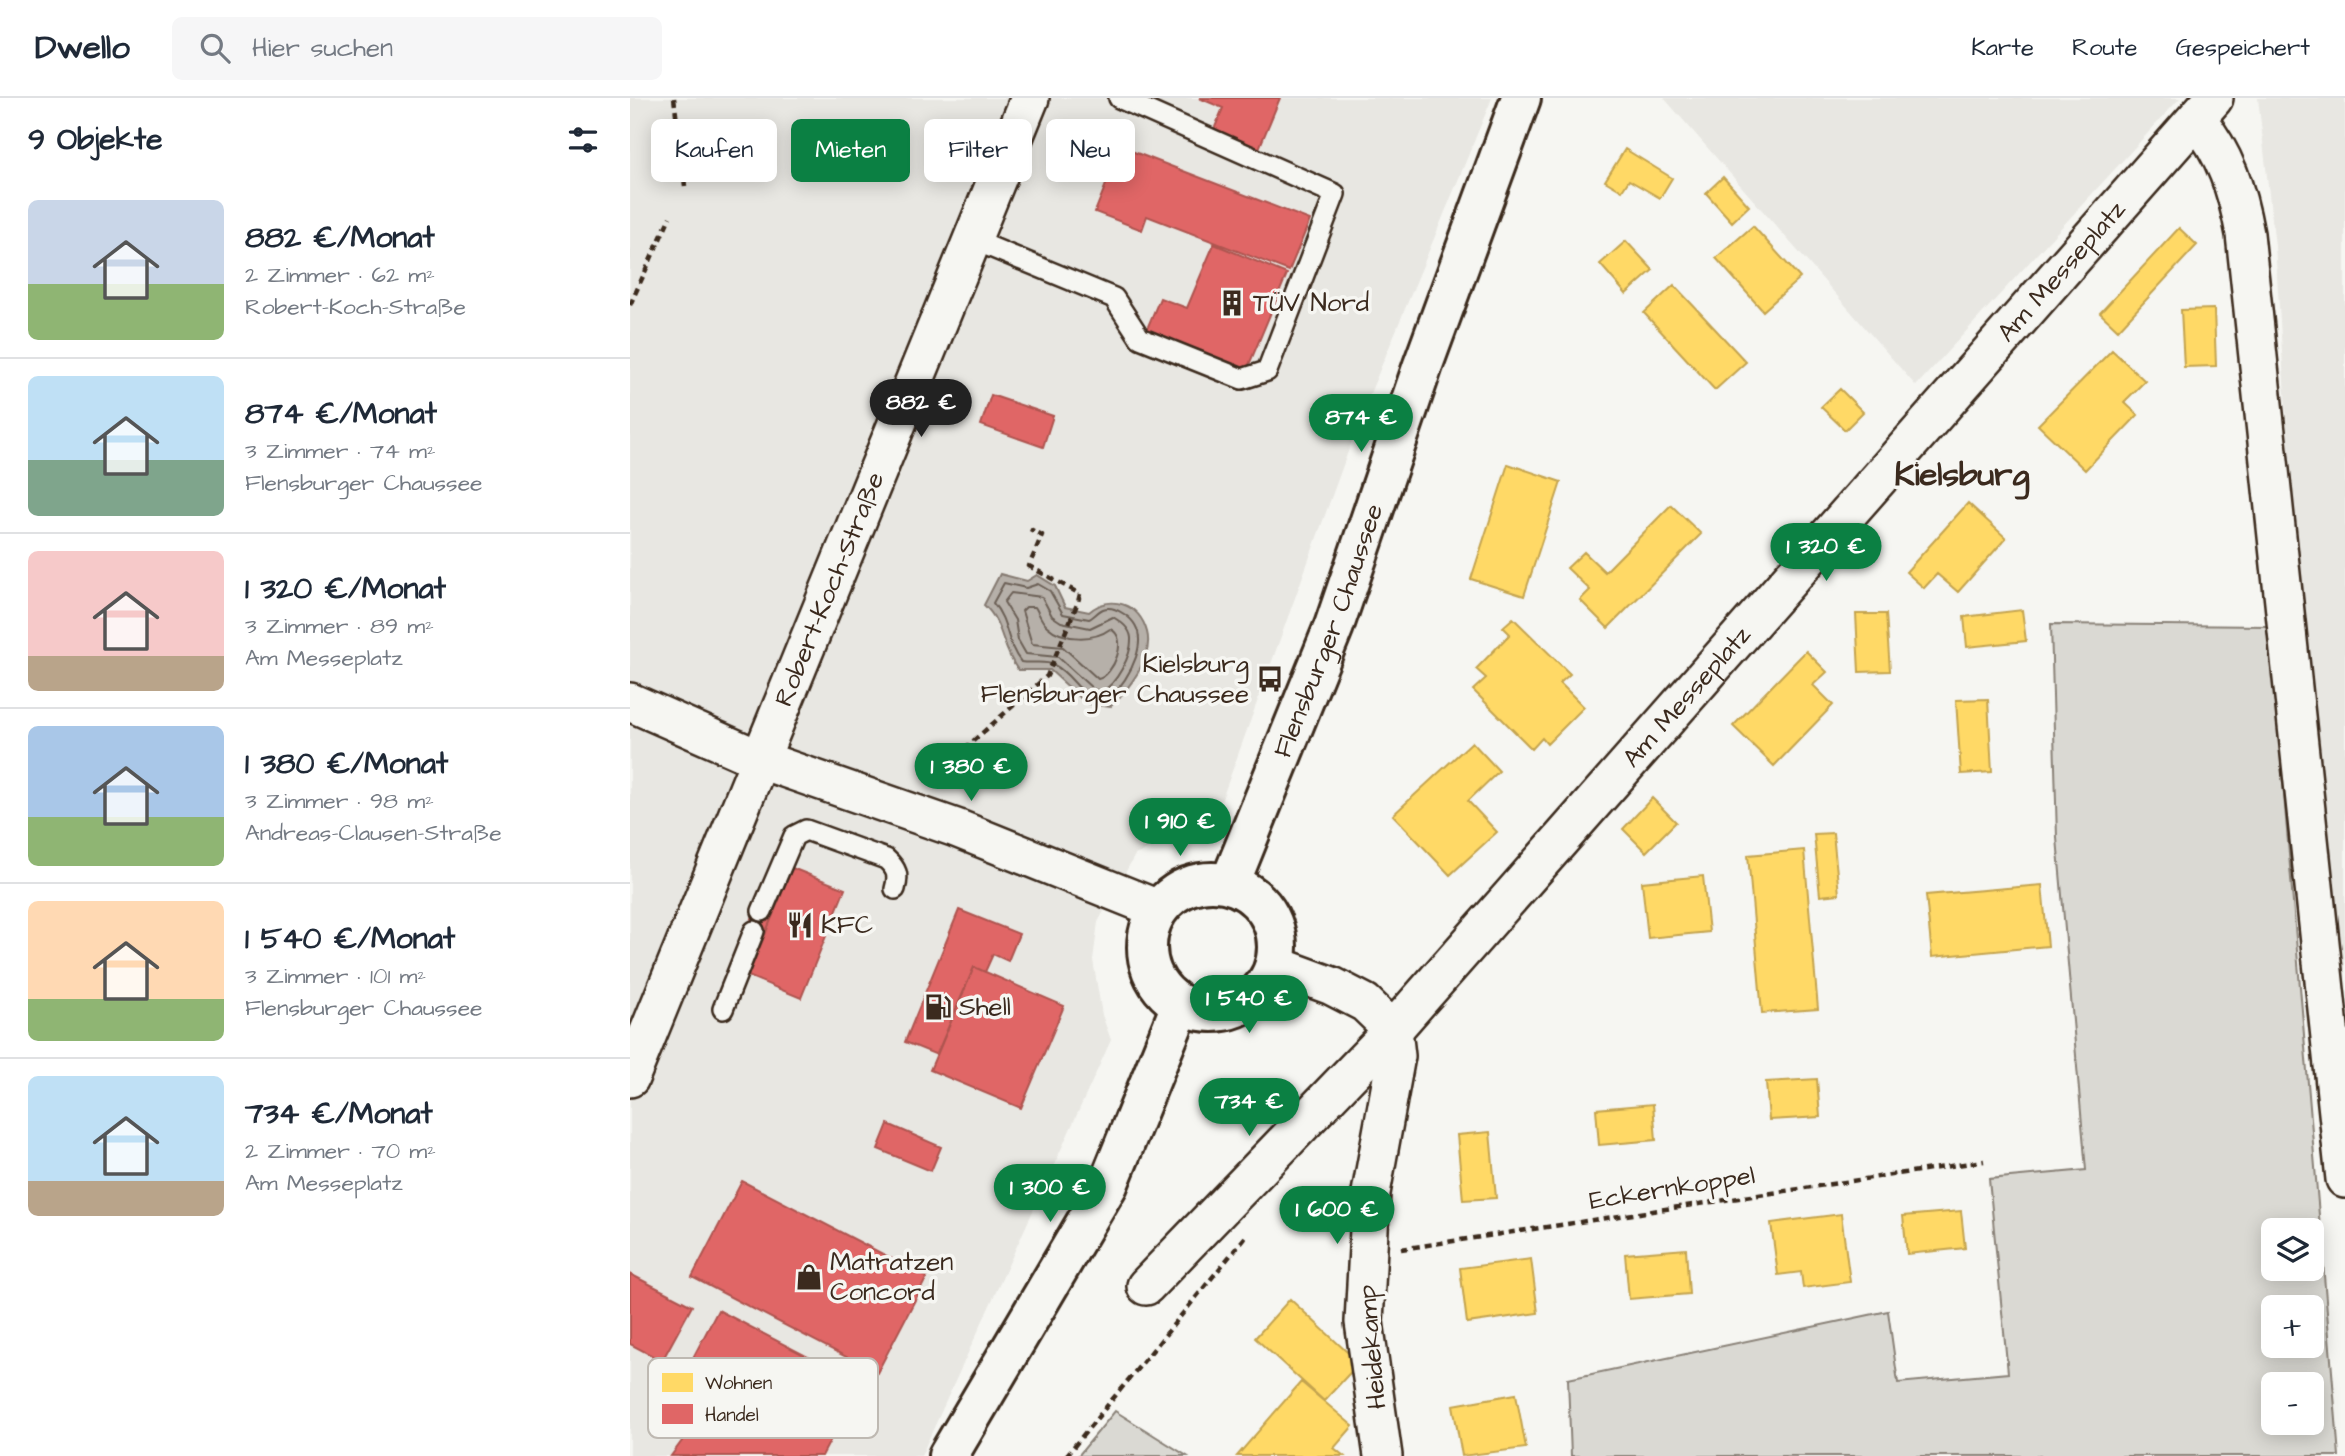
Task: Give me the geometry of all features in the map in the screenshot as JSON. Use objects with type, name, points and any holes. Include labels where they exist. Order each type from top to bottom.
[{"type":"main road","name":"Flensburger Chaussee","points":[[1230,883],[1334,626],[1423,365],[1521,98]]},
{"type":"main road","points":[[1198,883],[1230,883],[1253,895],[1270,915],[1278,940],[1275,965],[1261,991],[1237,1007],[1209,1013],[1181,1005],[1163,991],[1149,962],[1149,929],[1158,909],[1169,897],[1198,883]]},
{"type":"main road","points":[[948,1456],[1108,1185],[1181,1005]]},
{"type":"street","name":"Robert-Koch-Straße","points":[[630,1078],[1030,98]]},
{"type":"street","name":"Am Messeplatz","points":[[1146,1286],[1392,1030],[2206,109]]},
{"type":"street","points":[[2206,109],[2239,199],[2245,234],[2345,1179]]},
{"type":"street","points":[[630,702],[761,760],[956,828],[1158,909]]},
{"type":"street","points":[[1275,965],[1332,986],[1366,1003],[1392,1030]]},
{"type":"street","name":"Heidekamp","points":[[1383,1456],[1364,1321],[1371,1193],[1396,1056],[1392,1030]]},
{"type":"lane","points":[[971,239],[1114,298],[1140,338],[1242,379],[1267,371],[1335,194],[1119,98]]},
{"type":"lane","points":[[762,911],[794,836],[806,830],[886,859],[895,867],[898,876],[895,889]]},
{"type":"lane","points":[[723,1009],[754,931]]},
{"type":"path","points":[[674,98],[685,186]]},
{"type":"path","points":[[630,305],[670,218]]},
{"type":"path","points":[[964,749],[1047,676],[1078,603],[1080,594],[1029,566],[1042,535],[1030,529]]},
{"type":"path","name":"Eckernkoppel","points":[[1366,1254],[1984,1161]]},
{"type":"shaded area","points":[[630,98],[1492,98],[1362,413],[1214,821],[1135,855],[1098,922],[1093,960],[1102,1015],[1111,1040],[921,1456],[630,1456]]},
{"type":"shaded area","points":[[1664,98],[2180,98],[1916,386]]},
{"type":"shaded area","points":[[2258,98],[2345,98],[2345,1116],[2300,623],[2275,246]]},
{"type":"shaded area","points":[[2051,624],[2270,626],[2319,1218],[2261,1218],[2261,1281],[2324,1281],[2324,1276],[2339,1456],[1571,1456],[1568,1379],[1888,1311],[1898,1383],[2008,1373],[1989,1179],[2086,1170],[2057,838]]},
{"type":"shaded area","points":[[1115,1411],[1187,1456],[1078,1456]]},
{"type":"water","points":[[1000,574],[1027,581],[1037,575],[1055,586],[1065,607],[1089,612],[1106,603],[1114,603],[1123,604],[1138,614],[1147,632],[1147,652],[1138,673],[1110,707],[1086,703],[1050,670],[1018,670],[991,612],[984,605]]},
{"type":"building: Wohnen","points":[[1625,149],[1672,178],[1660,198],[1629,180],[1622,191],[1605,181]]},
{"type":"building: Wohnen","points":[[1723,177],[1749,206],[1732,222],[1706,193]]},
{"type":"building: Wohnen","points":[[1753,226],[1800,278],[1763,311],[1716,258]]},
{"type":"building: Wohnen","points":[[2179,228],[2197,245],[2118,330],[2100,313]]},
{"type":"building: Wohnen","points":[[1626,241],[1653,270],[1626,294],[1600,264]]},
{"type":"building: Wohnen","points":[[1674,285],[1746,362],[1715,390],[1644,313]]},
{"type":"building: Wohnen","points":[[2214,309],[2216,366],[2184,367],[2181,310]]},
{"type":"building: Wohnen","points":[[2112,350],[2145,381],[2124,402],[2138,415],[2085,470],[2038,425]]},
{"type":"building: Wohnen","points":[[1840,389],[1863,412],[1845,430],[1821,407]]},
{"type":"building: Wohnen","points":[[1508,464],[1561,482],[1524,596],[1471,579]]},
{"type":"building: Wohnen","points":[[1968,503],[2006,538],[1958,592],[1937,574],[1924,588],[1906,572]]},
{"type":"building: Wohnen","points":[[1671,505],[1701,534],[1608,628],[1580,600],[1590,590],[1567,568],[1584,552],[1605,572]]},
{"type":"building: Wohnen","points":[[2022,610],[2026,641],[1967,647],[1964,617]]},
{"type":"building: Wohnen","points":[[1856,614],[1886,614],[1890,671],[1859,672]]},
{"type":"building: Wohnen","points":[[1513,618],[1570,674],[1560,683],[1584,707],[1547,744],[1542,738],[1532,749],[1473,690],[1486,678],[1476,669],[1510,634],[1503,627]]},
{"type":"building: Wohnen","points":[[1806,651],[1827,672],[1813,685],[1833,705],[1774,766],[1733,726]]},
{"type":"building: Wohnen","points":[[1988,699],[1992,772],[1961,774],[1956,700]]},
{"type":"building: Wohnen","points":[[1472,742],[1499,771],[1468,801],[1497,832],[1450,875],[1393,815]]},
{"type":"building: Wohnen","points":[[1652,798],[1676,822],[1646,852],[1623,829]]},
{"type":"building: Wohnen","points":[[1833,833],[1839,894],[1820,896],[1814,834]]},
{"type":"building: Wohnen","points":[[1804,850],[1818,1009],[1762,1013],[1748,855]]},
{"type":"building: Wohnen","points":[[1703,876],[1709,932],[1648,938],[1642,882]]},
{"type":"building: Wohnen","points":[[2042,885],[2048,946],[1932,957],[1926,895]]},
{"type":"building: Wohnen","points":[[1817,1079],[1820,1117],[1769,1120],[1766,1082]]},
{"type":"building: Wohnen","points":[[1653,1104],[1656,1140],[1599,1145],[1596,1109]]},
{"type":"building: Wohnen","points":[[1490,1132],[1496,1198],[1463,1200],[1457,1135]]},
{"type":"building: Wohnen","points":[[1961,1211],[1965,1248],[1907,1254],[1903,1216]]},
{"type":"building: Wohnen","points":[[1841,1214],[1850,1282],[1803,1288],[1801,1272],[1778,1275],[1771,1223]]},
{"type":"building: Wohnen","points":[[1686,1249],[1689,1294],[1629,1299],[1625,1254]]},
{"type":"building: Wohnen","points":[[1531,1259],[1538,1313],[1467,1323],[1460,1268]]},
{"type":"building: Wohnen","points":[[1290,1299],[1359,1363],[1324,1401],[1255,1338]]},
{"type":"building: Wohnen","points":[[1301,1382],[1353,1426],[1334,1448],[1344,1456],[1237,1456]]},
{"type":"building: Wohnen","points":[[1516,1394],[1526,1448],[1462,1456],[1453,1405]]},
{"type":"building: Handel","points":[[1199,98],[1280,98],[1258,151],[1213,132],[1223,108]]},
{"type":"building: Handel","points":[[1135,152],[1310,220],[1289,271],[1147,216],[1142,230],[1095,212],[1107,182],[1135,182]]},
{"type":"building: Handel","name":"TÜV Nord","points":[[1214,244],[1287,274],[1246,372],[1146,331],[1160,298],[1187,308]]},
{"type":"building: Handel","points":[[991,395],[1053,416],[1043,447],[981,425]]},
{"type":"building: Handel","name":"KFC","points":[[792,868],[845,889],[801,998],[748,976]]},
{"type":"building: Handel","points":[[756,909],[773,914],[765,935],[748,928]]},
{"type":"building: Handel","name":"Shell","points":[[959,910],[1019,934],[1008,961],[993,954],[985,972],[974,967],[937,1055],[905,1042]]},
{"type":"building: Handel","points":[[974,967],[1064,1006],[1021,1108],[930,1070]]},
{"type":"building: Handel","points":[[888,1124],[941,1147],[931,1171],[878,1149]]},
{"type":"building: Handel","name":"Matratzen Concord","points":[[742,1181],[927,1277],[878,1371],[878,1358],[848,1358],[692,1277]]},
{"type":"building: Handel","points":[[630,1274],[692,1306],[664,1358],[656,1358],[630,1344]]},
{"type":"building: Handel","points":[[718,1310],[810,1358],[693,1358]]},
{"type":"building: Handel","points":[[684,1438],[832,1438],[822,1456],[671,1456]]},
{"type":"place","name":"TÜV Nord","points":[[1232,303]]},
{"type":"place","name":"Kielsburg Flensburger Chaussee","points":[[1270,679]]},
{"type":"place","name":"KFC","points":[[800,925]]},
{"type":"place","name":"Shell","points":[[938,1007]]},
{"type":"place","name":"Matratzen Concord","points":[[809,1277]]},
{"type":"district","name":"Kielsburg","points":[[1962,475]]}]
